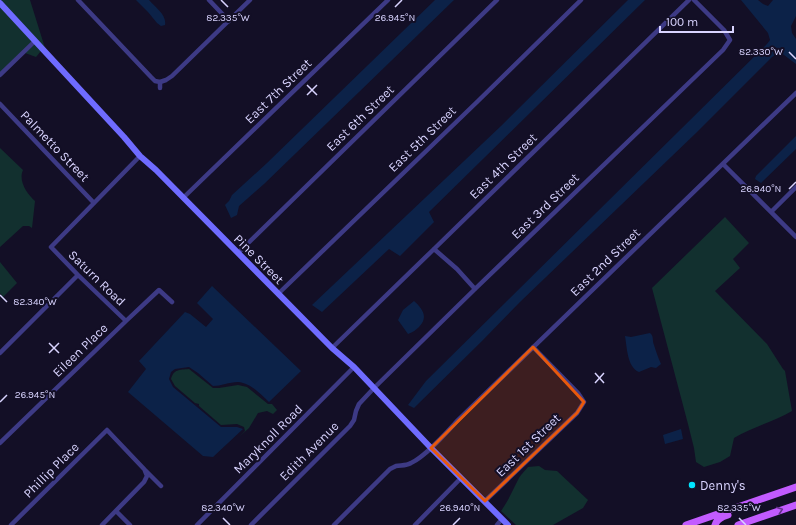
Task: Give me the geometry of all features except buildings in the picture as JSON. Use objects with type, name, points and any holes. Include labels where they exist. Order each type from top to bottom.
[{"type":"main road","name":"Pine Street","points":[[0,3],[140,156],[156,170],[332,348],[354,367],[431,448],[508,525]]},
{"type":"main road","points":[[686,525],[796,487]]},
{"type":"main road","points":[[715,525],[720,518],[745,509],[750,502]]},
{"type":"main road","points":[[738,525],[796,505]]},
{"type":"street","points":[[78,0],[150,77],[155,81],[160,82],[172,76],[250,0]]},
{"type":"street","points":[[209,0],[229,21]]},
{"type":"street","name":"East 7th Street","points":[[184,198],[388,0]]},
{"type":"street","name":"East 6th Street","points":[[238,253],[497,0]]},
{"type":"street","name":"East 5th Street","points":[[278,294],[581,0]]},
{"type":"street","name":"East 4th Street","points":[[332,348],[690,0]]},
{"type":"street","name":"East 3rd Street","points":[[374,388],[474,289],[723,50],[730,40],[724,30],[694,0]]},
{"type":"street","points":[[0,75],[35,41]]},
{"type":"street","points":[[160,82],[160,88]]},
{"type":"street","name":"East 2nd Street","points":[[334,525],[390,469],[396,466],[410,464],[431,448],[533,347],[796,93]]},
{"type":"street","name":"Palmetto Street","points":[[0,104],[94,203]]},
{"type":"street","points":[[94,203],[140,156]]},
{"type":"street","points":[[723,164],[796,237]]},
{"type":"street","points":[[771,212],[796,188]]},
{"type":"street","name":"Saturn Road","points":[[94,203],[52,249],[126,321]]},
{"type":"street","points":[[434,249],[456,269],[474,289]]},
{"type":"street","points":[[0,353],[78,275]]},
{"type":"street","name":"Eileen Place","points":[[0,443],[159,290],[172,302]]},
{"type":"street","name":"East 1st Street","points":[[485,502],[578,413],[584,402],[578,393],[533,347]]},
{"type":"street","name":"Maryknoll Road","points":[[197,525],[354,367]]},
{"type":"street","name":"Edith Avenue","points":[[251,525],[350,426],[354,420],[359,404],[374,388]]},
{"type":"street","name":"Phillip Place","points":[[11,525],[107,430],[145,470]]},
{"type":"street","points":[[145,470],[161,486]]},
{"type":"street","points":[[102,525],[144,482],[147,476],[145,470]]},
{"type":"street","points":[[415,525],[461,478]]},
{"type":"street","points":[[116,511],[130,525]]},
{"type":"street","points":[[497,525],[502,519]]},
{"type":"highlighted area","points":[[533,347],[584,402],[577,413],[485,501],[431,448]]},
{"type":"green space","points":[[1,0],[30,0],[45,48]]},
{"type":"green space","points":[[0,7],[41,51],[36,57],[25,53],[0,74]]},
{"type":"green space","points":[[0,148],[23,170],[22,183],[26,191],[35,201],[32,228],[29,226],[23,226],[0,247]]},
{"type":"green space","points":[[725,217],[749,243],[733,259],[740,268],[715,291],[767,344],[785,371],[792,411],[734,438],[730,456],[720,462],[704,467],[696,462],[688,424],[652,288]]},
{"type":"green space","points":[[0,262],[17,283],[3,297],[0,293]]},
{"type":"green space","points":[[189,369],[213,388],[238,385],[247,387],[268,404],[272,404],[277,410],[273,414],[267,411],[258,413],[249,428],[239,437],[245,431],[244,427],[237,424],[221,425],[199,406],[199,404],[195,403],[175,386],[171,379],[174,373]]},
{"type":"green space","points":[[539,466],[545,470],[557,471],[588,500],[583,508],[553,525],[516,525],[501,511],[521,475],[528,467]]},
{"type":"water","points":[[136,0],[149,0],[164,18],[165,25],[161,26],[157,23]]},
{"type":"water","points":[[435,0],[454,0],[264,184],[239,206],[237,215],[231,218],[225,205],[232,195]]},
{"type":"water","points":[[628,0],[645,0],[429,212],[434,222],[400,256],[389,249],[322,312],[312,305],[501,126]]},
{"type":"water","points":[[741,0],[758,0],[768,6],[773,0],[796,0],[796,16],[791,26],[792,33],[796,39],[796,64],[780,52],[772,57],[696,133],[520,302],[414,408],[408,405],[426,381],[767,44],[770,40],[768,33]]},
{"type":"water","points":[[796,136],[796,149],[761,183],[755,179],[756,176]]},
{"type":"water","points":[[212,286],[301,371],[269,402],[247,384],[235,382],[213,386],[189,367],[175,369],[171,372],[169,379],[173,387],[221,427],[237,427],[243,429],[213,457],[203,456],[128,392],[146,369],[139,361],[185,312],[190,314],[206,327],[213,319],[197,303]]},
{"type":"water","points":[[414,301],[422,310],[424,320],[418,328],[408,334],[398,320],[403,310]]},
{"type":"water","points":[[650,333],[652,335],[653,343],[661,364],[656,368],[651,367],[639,372],[632,366],[630,361],[625,336],[631,337]]},
{"type":"water","points":[[681,429],[683,439],[665,444],[663,435]]},
{"type":"place","name":"Denny's","points":[[692,485]]}]
